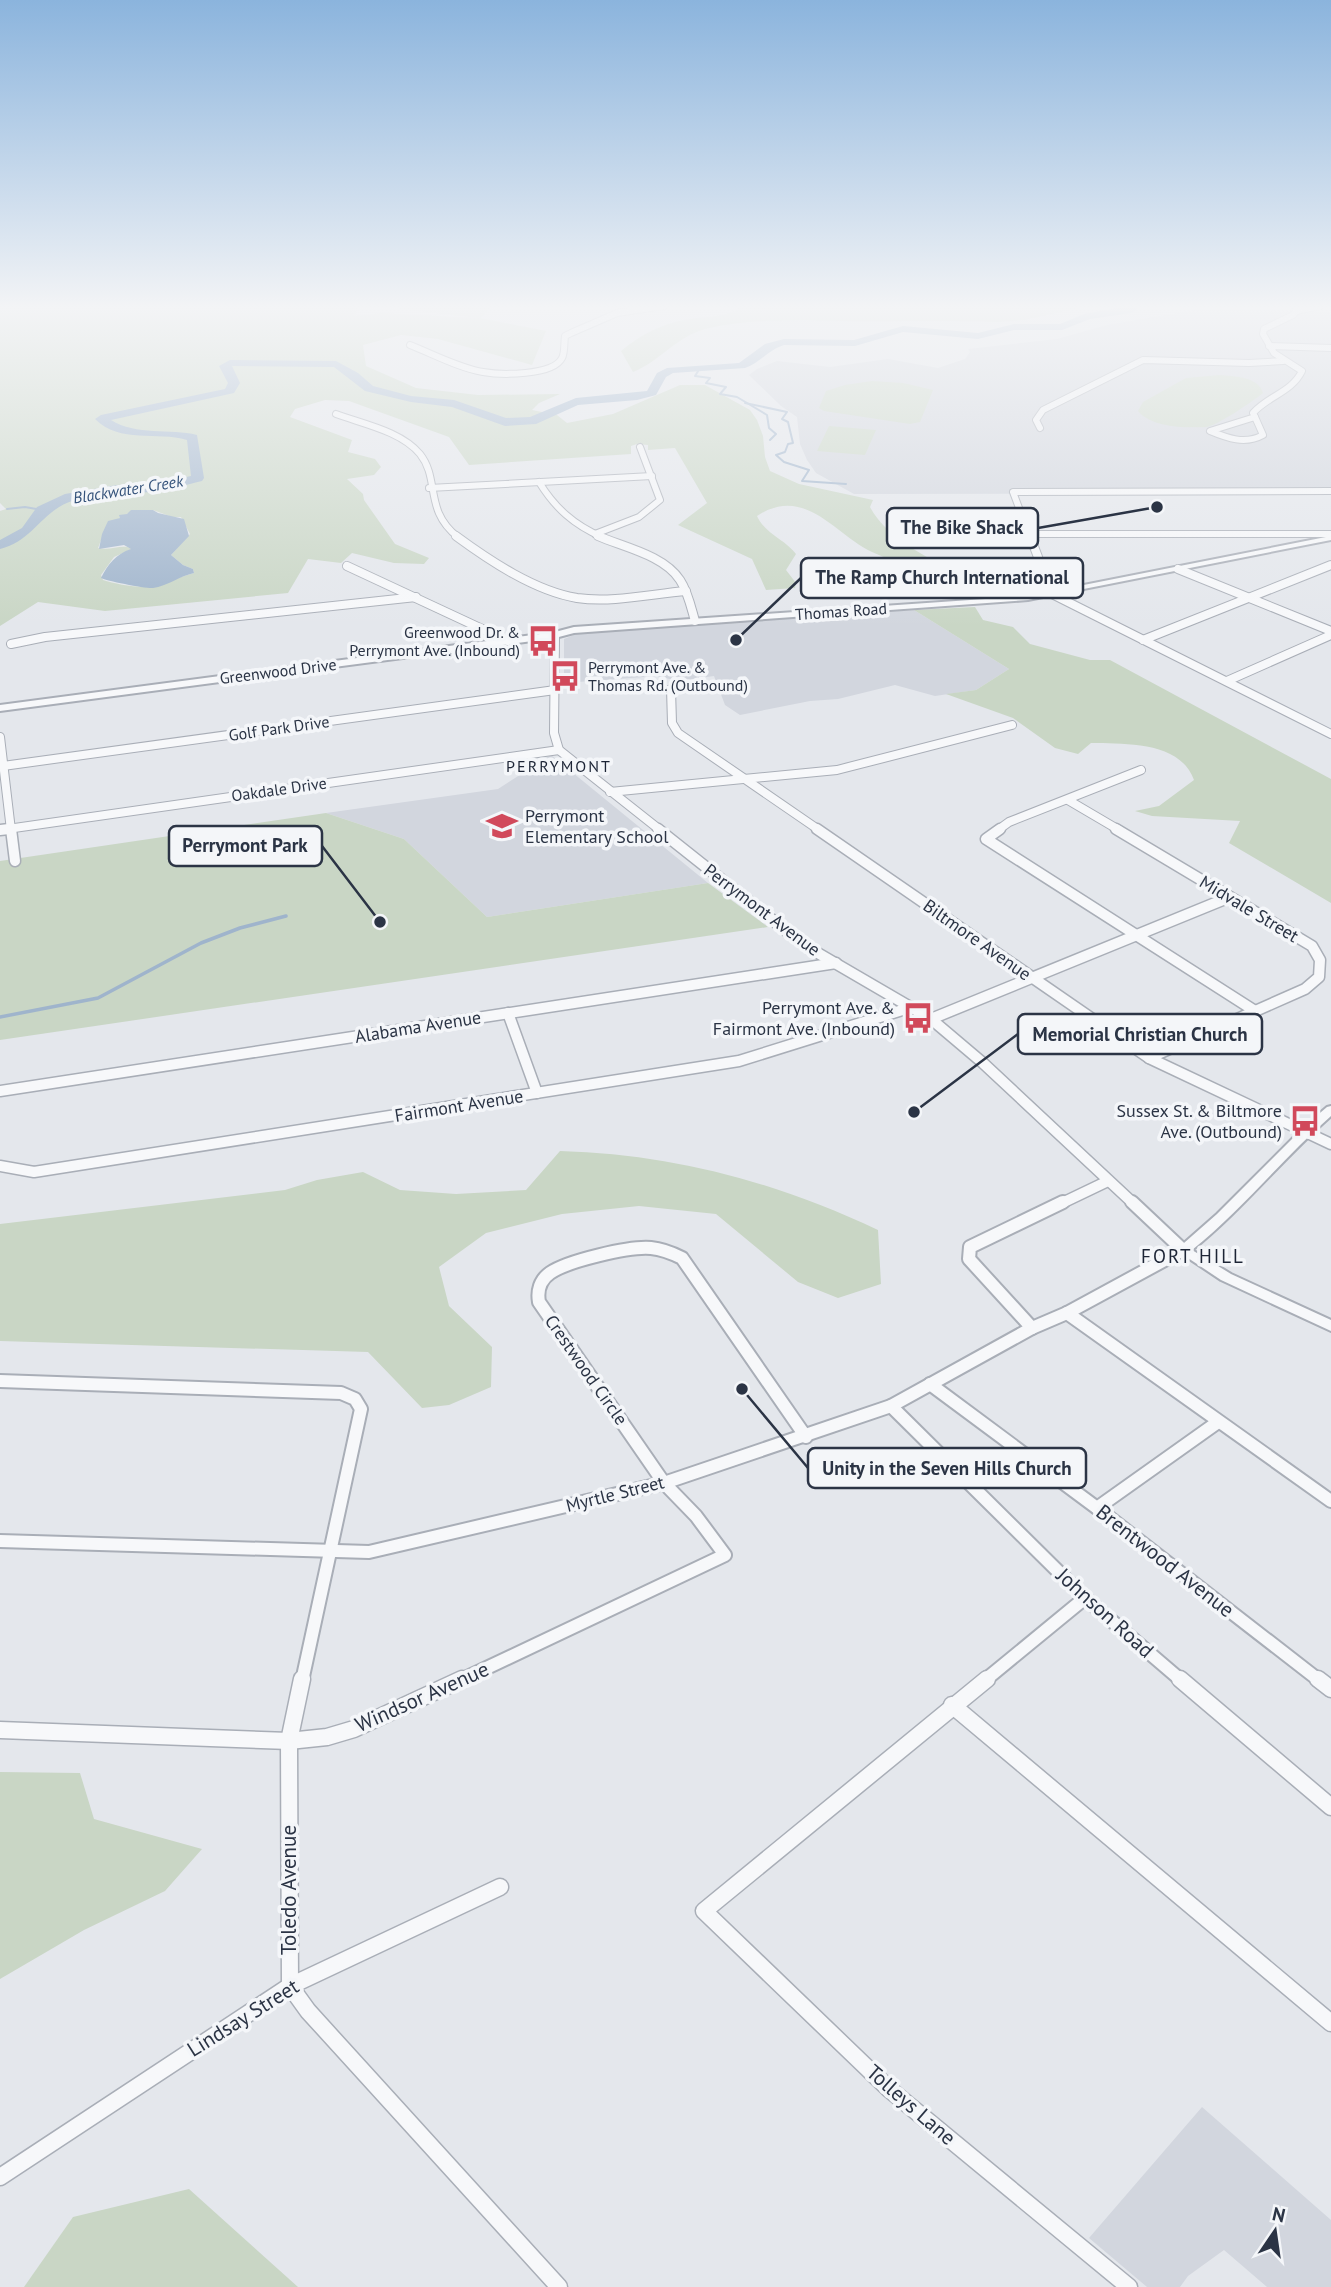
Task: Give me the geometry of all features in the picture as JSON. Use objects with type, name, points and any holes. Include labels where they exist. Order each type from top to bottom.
[{"type":"street","points":[[1040,428],[1037,420],[1041,413]]},
{"type":"street","points":[[1253,413],[1263,435],[1256,440],[1235,439],[1210,431],[1255,417]]},
{"type":"street","points":[[336,414],[405,441],[412,447],[425,463],[433,505],[446,527],[463,541],[506,567],[568,597],[591,598],[686,591]]},
{"type":"street","points":[[595,534],[643,516],[653,510],[660,500],[640,447]]},
{"type":"street","points":[[429,488],[652,476]]},
{"type":"street","points":[[539,482],[550,502],[563,515],[595,534],[673,571],[686,591],[695,621]]},
{"type":"street","points":[[1331,491],[1013,492],[1052,594],[1331,734]]},
{"type":"street","points":[[1028,534],[1331,536]]},
{"type":"street","name":"Thomas Road","points":[[555,635],[574,630],[992,602],[1052,594],[1331,536]]},
{"type":"street","points":[[1143,640],[1331,565]]},
{"type":"street","points":[[348,566],[508,641]]},
{"type":"street","points":[[1178,569],[1331,633]]},
{"type":"street","points":[[11,644],[58,636],[416,597]]},
{"type":"street","points":[[1227,681],[1331,633]]},
{"type":"street","points":[[555,635],[554,733],[559,750]]},
{"type":"street","name":"Greenwood Drive","points":[[0,708],[555,635]]},
{"type":"street","name":"Biltmore Avenue","points":[[671,689],[673,728],[1030,978],[1149,1058],[1331,1144]]},
{"type":"street","name":"Golf Park Drive","points":[[3,766],[555,690]]},
{"type":"street","points":[[610,792],[837,770],[1012,725]]},
{"type":"street","points":[[0,737],[5,829],[16,860]]},
{"type":"street","name":"Perrymont Avenue","points":[[559,750],[804,944],[931,1018],[983,1063],[1183,1250],[1226,1277],[1331,1326]]},
{"type":"street","name":"Oakdale Drive","points":[[5,829],[559,750]]},
{"type":"street","points":[[1141,770],[1009,822],[986,839],[1255,1011]]},
{"type":"street","name":"Midvale Street","points":[[1068,800],[1312,946],[1320,960],[1320,976],[1305,989],[1149,1058]]},
{"type":"street","points":[[931,1018],[1230,897]]},
{"type":"street","name":"Alabama Avenue","points":[[0,1091],[836,963]]},
{"type":"street","name":"Fairmont Avenue","points":[[0,1166],[34,1171],[739,1061],[912,1007]]},
{"type":"street","points":[[508,1013],[537,1093]]},
{"type":"street","points":[[1183,1250],[1211,1230],[1304,1132],[1331,1110]]},
{"type":"street","points":[[1032,1328],[969,1259],[970,1247],[1108,1181]]},
{"type":"street","name":"Crestwood Circle","points":[[664,1483],[539,1302],[537,1293],[541,1282],[551,1272],[638,1246],[669,1250],[682,1258],[806,1437]]},
{"type":"street","name":"Myrtle Street","points":[[0,1541],[329,1553],[369,1552],[664,1483],[891,1406],[1032,1328],[1067,1313],[1183,1250]]},
{"type":"street","points":[[1067,1313],[1331,1501]]},
{"type":"street","name":"Toledo Avenue","points":[[0,1381],[341,1392],[355,1399],[361,1409],[289,1741],[289,1986]]},
{"type":"street","name":"Brentwood Avenue","points":[[930,1384],[1097,1508],[1331,1689]]},
{"type":"street","name":"Johnson Road","points":[[891,1406],[1085,1598],[1331,1807]]},
{"type":"street","points":[[1097,1508],[1218,1422]]},
{"type":"street","name":"Windsor Avenue","points":[[0,1730],[289,1741],[327,1737],[354,1729],[721,1559],[725,1555],[723,1550],[696,1516],[664,1483]]},
{"type":"street","points":[[1085,1598],[952,1704],[1331,2023]]},
{"type":"street","name":"Tolleys Lane","points":[[952,1704],[704,1911],[889,2089],[1129,2287]]},
{"type":"street","name":"Lindsay Street","points":[[0,2176],[289,1986],[500,1886]]},
{"type":"street","points":[[289,1986],[308,2011],[559,2287]]},
{"type":"shaded area","points":[[791,413],[1331,413],[1331,493],[854,494],[816,473],[800,444],[797,417]]},
{"type":"shaded area","points":[[914,610],[1009,669],[976,690],[935,696],[895,685],[838,699],[810,701],[740,715],[725,705],[714,676],[678,681],[657,676],[564,683],[564,639],[579,633]]},
{"type":"shaded area","name":"Perrymont Elementary School","points":[[551,755],[708,883],[487,917],[404,839],[326,813],[498,789]]},
{"type":"shaded area","points":[[1202,2107],[1331,2220],[1331,2287],[1267,2287],[1224,2250],[1188,2276],[1180,2287],[1147,2287],[1089,2238]]},
{"type":"green space","points":[[0,413],[293,413],[290,417],[352,440],[348,452],[375,459],[381,467],[374,475],[347,479],[363,494],[364,500],[395,544],[429,558],[424,564],[394,563],[352,553],[341,563],[308,559],[288,593],[105,611],[38,602],[0,626],[0,511],[6,509],[0,503]],"holes":[[[153,510],[172,517],[181,517],[190,534],[171,555],[193,569],[194,573],[149,587],[103,580],[101,575],[114,557],[132,549],[98,548],[107,525],[131,512]]]},
{"type":"green space","points":[[382,413],[546,413],[557,415],[567,423],[616,413],[752,413],[763,436],[765,457],[770,471],[799,484],[873,500],[870,507],[884,526],[902,541],[943,566],[922,574],[872,552],[805,509],[790,506],[774,508],[757,516],[765,527],[796,554],[786,570],[796,583],[795,588],[766,590],[752,559],[678,525],[707,503],[675,448],[648,450],[648,445],[637,444],[631,446],[631,454],[469,465],[449,437]]},
{"type":"green space","points":[[835,413],[924,413],[920,422],[910,424]]},
{"type":"green space","points":[[1140,413],[1235,413],[1206,427],[1160,424]]},
{"type":"green space","points":[[829,426],[876,430],[865,455],[817,451]]},
{"type":"green space","points":[[975,607],[983,620],[1013,627],[1030,644],[1090,660],[1110,660],[1331,779],[1331,903],[1229,843],[1240,821],[1152,816],[1135,811],[1159,806],[1194,780],[1187,767],[1177,758],[1164,751],[1135,745],[1091,743],[1078,754],[1055,748],[1013,718],[946,694],[976,690],[1009,669],[914,610]]},
{"type":"green space","points":[[326,813],[404,839],[487,917],[708,883],[768,927],[0,1040],[0,861]]},
{"type":"green space","points":[[560,1151],[602,1153],[683,1165],[762,1185],[840,1213],[878,1230],[881,1284],[838,1298],[798,1282],[716,1214],[639,1206],[562,1214],[486,1233],[439,1267],[449,1306],[492,1347],[491,1387],[449,1405],[422,1408],[368,1352],[0,1341],[0,1224],[285,1190],[317,1180],[363,1172],[400,1190],[456,1194],[526,1190]]},
{"type":"green space","points":[[0,1772],[80,1773],[94,1819],[202,1849],[165,1891],[84,1930],[0,1979]]},
{"type":"green space","points":[[189,2189],[298,2287],[24,2287],[73,2217]]},
{"type":"water","points":[[131,510],[153,510],[184,519],[189,536],[171,555],[193,569],[194,573],[153,588],[101,578],[113,560],[131,549],[124,545],[99,549],[102,534],[108,521],[120,518],[119,515],[127,514]]},
{"type":"waterway","name":"Blackwater Creek","points":[[0,545],[27,531],[42,510],[70,497],[117,489],[152,488],[198,478],[193,438],[170,433],[123,430],[101,419],[130,413]]},
{"type":"waterway","name":"Blackwater Creek","points":[[479,413],[505,422],[532,421],[551,413]]},
{"type":"waterway","points":[[763,413],[767,415],[769,428],[776,434],[770,440]]},
{"type":"waterway","points":[[786,413],[782,419],[788,422],[793,443],[788,444],[785,452],[776,455],[784,462],[809,470],[802,481],[846,484]]},
{"type":"waterway","points":[[7,509],[25,507],[42,510]]},
{"type":"waterway","points":[[0,1017],[98,998],[201,943],[240,928],[286,916]]},
{"type":"place","name":"The Bike Shack","points":[[1157,507]]},
{"type":"place","name":"The Ramp Church International","points":[[736,640]]},
{"type":"place","name":"Greenwood Dr. & Perrymont Ave. (Inbound)","points":[[543,641]]},
{"type":"place","name":"Perrymont Ave. & Thomas Rd. (Outbound)","points":[[565,676]]},
{"type":"place","name":"Perrymont Elementary School","points":[[502,826]]},
{"type":"place","name":"Perrymont Park","points":[[380,922]]},
{"type":"place","name":"Perrymont Ave. & Fairmont Ave. (Inbound)","points":[[918,1018]]},
{"type":"place","name":"Memorial Christian Church","points":[[914,1112]]},
{"type":"place","name":"Sussex St. & Biltmore Ave. (Outbound)","points":[[1305,1121]]},
{"type":"place","name":"Unity in the Seven Hills Church","points":[[742,1389]]},
{"type":"district","name":"PERRYMONT","points":[[559,766]]},
{"type":"district","name":"FORT HILL","points":[[1193,1256]]}]
